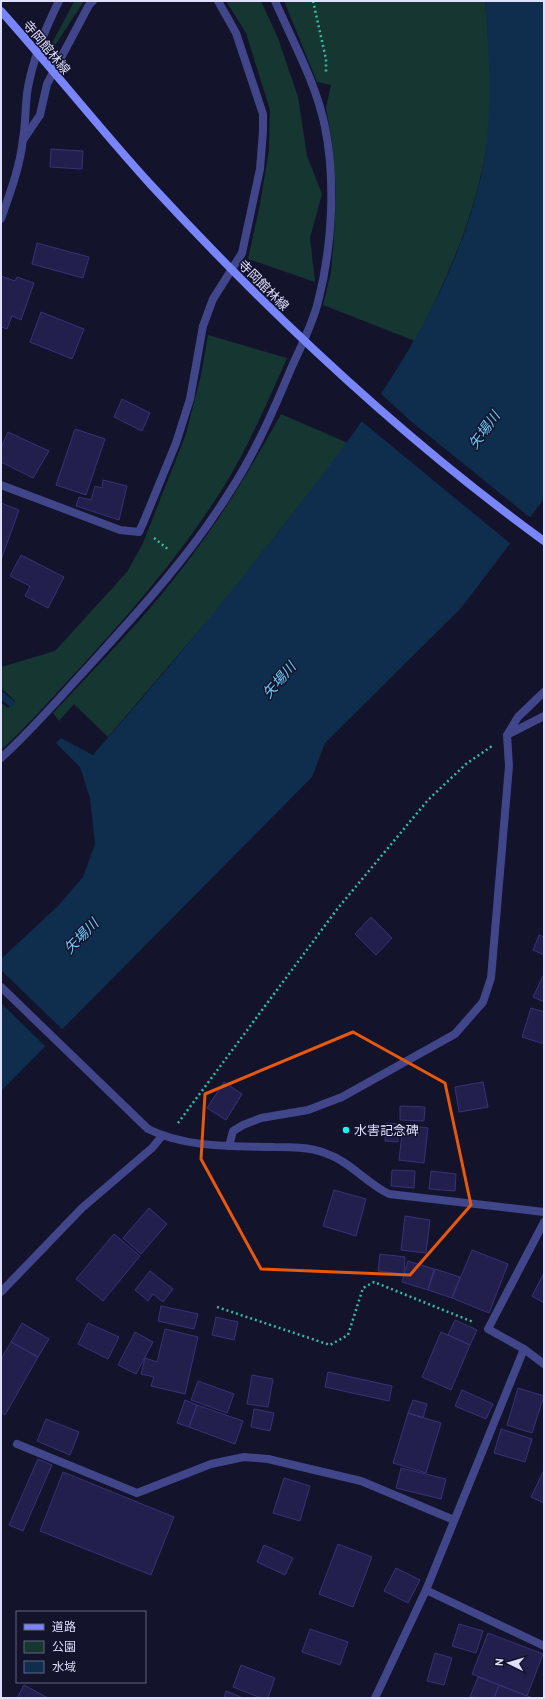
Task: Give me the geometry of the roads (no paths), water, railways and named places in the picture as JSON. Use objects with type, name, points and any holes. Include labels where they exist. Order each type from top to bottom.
[{"type":"main road","name":"寺岡館林線","points":[[4,14],[70,93],[150,184],[279,317],[330,366],[406,432],[544,541]]},
{"type":"street","points":[[1,219],[14,180],[23,140],[28,88],[34,60],[45,27],[59,1]]},
{"type":"street","points":[[23,140],[40,114],[47,84],[64,49],[93,1]]},
{"type":"street","points":[[1,485],[120,530],[139,532],[144,521],[179,436],[190,398],[203,326],[213,299],[242,253],[260,169],[263,114],[236,33],[218,1]]},
{"type":"street","points":[[1,758],[31,729],[141,609],[205,528],[228,496],[273,410],[304,340],[318,303],[325,270],[329,236],[330,192],[325,129],[318,101],[275,1]]},
{"type":"street","points":[[229,1146],[233,1131],[243,1125],[261,1118],[308,1110],[342,1097],[454,1034],[483,1002],[491,978],[509,766],[507,735],[518,717],[544,692]]},
{"type":"street","points":[[507,735],[544,716]]},
{"type":"street","points":[[1,987],[148,1129],[162,1136],[178,1141],[229,1146],[297,1148],[324,1152],[350,1165],[378,1188],[389,1194],[544,1212]]},
{"type":"street","points":[[1,1292],[82,1208],[152,1148],[162,1136]]},
{"type":"street","points":[[544,1222],[488,1329],[524,1349],[544,1364]]},
{"type":"street","points":[[375,1698],[426,1590],[524,1349]]},
{"type":"street","points":[[18,1444],[137,1493],[211,1464],[244,1457],[268,1459],[361,1481],[454,1520]]},
{"type":"street","points":[[426,1590],[544,1646]]},
{"type":"water","name":"矢場川","points":[[485,1],[544,1],[544,499],[461,608],[325,743],[312,777],[1,1091],[1,959],[58,906],[83,877],[95,844],[90,798],[80,767],[56,743],[61,738],[93,755],[193,637],[290,517],[377,400],[403,359],[427,317],[448,274],[466,229],[480,181],[487,136],[490,91]]},
{"type":"waterway","points":[[1,695],[11,703]]},
{"type":"place","name":"水害記念碑","points":[[346,1130]]}]
